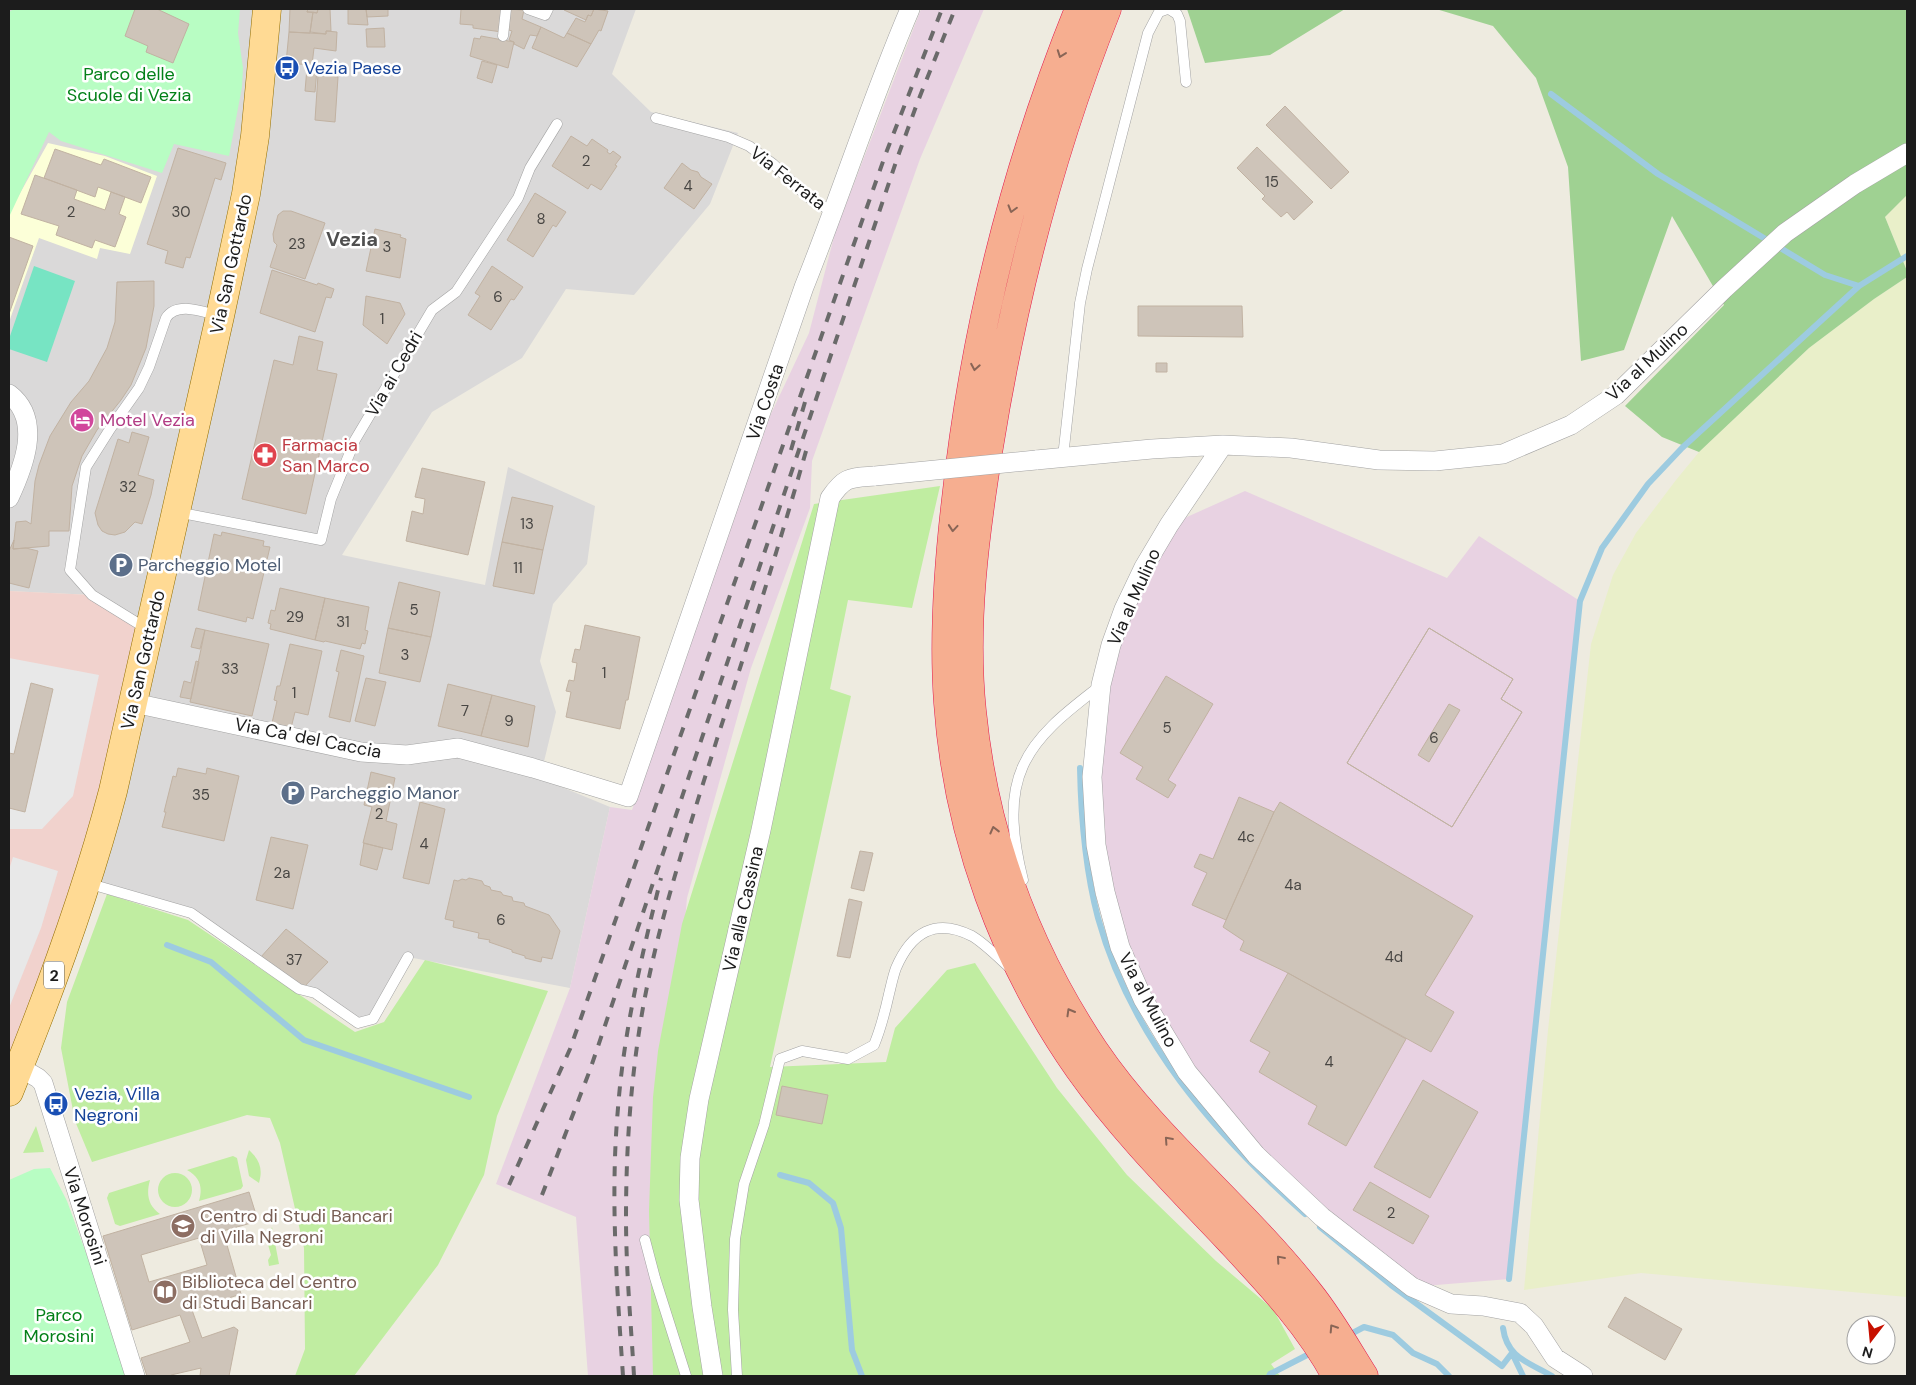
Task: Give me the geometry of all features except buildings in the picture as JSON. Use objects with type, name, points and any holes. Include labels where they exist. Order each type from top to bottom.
[{"type":"highway","points":[[1079,9],[1062,50],[1033,137],[1006,230],[980,338],[961,451],[952,528],[947,605],[948,704],[958,776],[979,866],[992,905],[1009,946],[1077,1024],[1128,1095],[1184,1158],[1276,1255],[1302,1303],[1347,1371]]},
{"type":"highway","points":[[1035,974],[987,804],[972,710],[971,595],[981,492],[1009,334],[1027,256],[1057,149],[1084,67],[1107,9]]},
{"type":"main road","name":"Via San Gottardo","points":[[14,1079],[75,917],[103,828],[134,703],[246,194],[255,136],[267,9]]},
{"type":"street","name":"Via Costa","points":[[628,797],[804,287],[834,213],[873,100],[910,9]]},
{"type":"street","name":"Via al Mulino","points":[[1036,460],[1152,449],[1223,445],[1291,448],[1379,460],[1435,461],[1503,454],[1571,425],[1616,395],[1785,233],[1855,184],[1907,154]]},
{"type":"street","points":[[9,394],[21,408],[28,439],[22,469],[9,498]]},
{"type":"street","name":"Via al Mulino","points":[[1223,445],[1169,525],[1144,567],[1124,609],[1111,646],[1101,685],[1092,778],[1096,845],[1105,892],[1120,947],[1143,999],[1187,1072],[1256,1155],[1322,1217],[1412,1287],[1451,1304],[1483,1306],[1520,1313],[1534,1326],[1555,1358],[1583,1376]]},
{"type":"street","name":"Via alla Cassina","points":[[713,1376],[702,1307],[689,1200],[690,1158],[699,1099],[761,830],[830,498],[839,484],[852,478],[1036,460]]},
{"type":"street","name":"Via Ca' del Caccia","points":[[134,703],[361,752],[407,755],[458,748],[533,768],[628,797]]},
{"type":"street","name":"Via Morosini","points":[[14,1079],[38,1078],[43,1083],[136,1376]]},
{"type":"lane","points":[[503,36],[506,9]]},
{"type":"lane","points":[[528,9],[546,15],[548,9]]},
{"type":"lane","points":[[1063,457],[1080,303],[1087,269],[1148,33],[1159,12],[1168,9],[1177,14],[1180,21],[1186,82]]},
{"type":"lane","name":"Via Ferrata","points":[[656,118],[728,137],[749,146],[773,164],[808,197],[834,213]]},
{"type":"lane","name":"Via ai Cedri","points":[[176,512],[321,540],[331,499],[355,440],[432,310],[456,292],[518,198],[530,168],[557,124]]},
{"type":"lane","points":[[150,630],[92,595],[70,570],[86,467],[139,388],[169,313],[180,309],[220,316]]},
{"type":"lane","points":[[1035,974],[1025,891],[1017,857],[1014,828],[1015,802],[1022,766],[1033,749],[1055,723],[1101,685]]},
{"type":"lane","points":[[86,882],[191,913],[299,990],[315,993],[358,1023],[373,1019],[408,957]]},
{"type":"lane","points":[[737,1376],[733,1310],[735,1239],[744,1184],[764,1126],[780,1059],[802,1050],[848,1059],[874,1045],[882,1026],[896,969],[908,946],[919,934],[930,930],[949,929],[972,936],[1035,974]]},
{"type":"lane","points":[[645,1240],[686,1376]]},
{"type":"shaded area","points":[[9,9],[636,9],[612,74],[651,112],[738,133],[710,204],[634,295],[566,289],[522,358],[432,412],[342,555],[485,585],[508,467],[595,506],[587,564],[553,604],[540,661],[556,712],[540,778],[610,807],[570,988],[408,957],[373,1019],[358,1023],[191,913],[86,882],[92,595],[9,591]]},
{"type":"shaded area","points":[[921,9],[984,9],[920,159],[812,461],[810,508],[751,668],[687,898],[669,1099],[698,1376],[588,1376],[576,1217],[496,1184],[570,988],[610,807],[632,810],[770,416],[809,333],[835,233]]},
{"type":"shaded area","points":[[48,143],[105,156],[157,176],[130,254],[100,248],[97,259],[39,238],[9,322],[9,213]]},
{"type":"shaded area","points":[[1907,195],[1907,271],[1885,217]]},
{"type":"shaded area","points":[[1907,277],[1907,1297],[1641,1273],[1524,1290],[1548,1030],[1591,644],[1613,575],[1636,533],[1699,452],[1809,348],[1874,299]]},
{"type":"shaded area","points":[[1245,491],[1447,578],[1479,536],[1580,601],[1509,1279],[1412,1287],[1256,1155],[1143,999],[1096,845],[1101,685],[1169,525]]},
{"type":"shaded area","points":[[9,591],[92,595],[150,630],[9,1091]]},
{"type":"shaded area","points":[[9,658],[99,675],[73,796],[42,829],[9,829]]},
{"type":"shaded area","points":[[13,857],[58,871],[41,928],[9,1008],[9,870]]},
{"type":"green space","name":"Parco delle Scuole di Vezia","points":[[14,9],[240,9],[238,33],[243,68],[242,87],[229,156],[174,144],[162,173],[61,141],[49,132],[9,217],[9,12]]},
{"type":"green space","points":[[1187,9],[1345,9],[1270,55],[1205,63]]},
{"type":"green space","points":[[1436,9],[1907,9],[1907,195],[1885,217],[1907,271],[1907,277],[1874,299],[1809,348],[1699,452],[1662,437],[1625,406],[1724,305],[1672,216],[1624,350],[1581,361],[1568,167],[1536,78],[1493,26]]},
{"type":"green space","points":[[34,266],[75,281],[47,362],[9,349],[9,339]]},
{"type":"green space","points":[[940,486],[912,608],[848,600],[830,689],[851,696],[770,1067],[886,1062],[895,1028],[947,970],[975,963],[1057,1088],[1127,1175],[1216,1261],[1273,1309],[1295,1349],[1271,1364],[1280,1376],[653,1376],[649,1211],[653,1097],[658,1051],[682,924],[814,504]]},
{"type":"green space","points":[[107,894],[188,920],[355,1032],[384,1022],[425,960],[548,991],[497,1116],[484,1175],[438,1265],[354,1376],[295,1376],[305,1349],[304,1248],[280,1143],[270,1118],[247,1115],[92,1162],[75,1121],[61,1048],[67,1002]]},
{"type":"green space","points":[[36,1126],[44,1152],[23,1153]]},
{"type":"green space","points":[[249,1150],[256,1157],[260,1165],[259,1183],[249,1176],[246,1160]]},
{"type":"green space","points":[[233,1156],[237,1158],[243,1186],[241,1189],[199,1201],[201,1191],[198,1179],[187,1170]]},
{"type":"green space","name":"Parco Morosini","points":[[50,1168],[67,1201],[131,1376],[9,1376],[9,1180],[34,1169]]},
{"type":"green space","points":[[175,1173],[187,1178],[192,1190],[187,1202],[175,1207],[163,1202],[158,1190],[163,1178]]},
{"type":"green space","points":[[150,1180],[149,1199],[153,1207],[160,1214],[120,1226],[115,1224],[107,1198],[109,1193]]},
{"type":"green space","points":[[272,1227],[279,1264],[269,1266],[268,1260],[271,1255],[267,1241]]},
{"type":"waterway","points":[[1551,94],[1658,174],[1825,275],[1859,286]]},
{"type":"waterway","points":[[1509,1279],[1580,601],[1602,548],[1648,484],[1682,448],[1859,286],[1907,256]]},
{"type":"waterway","points":[[1080,768],[1084,844],[1094,900],[1113,962],[1131,1003],[1154,1043],[1180,1081],[1208,1116],[1271,1183],[1305,1214]]},
{"type":"waterway","points":[[167,945],[211,962],[304,1040],[469,1097]]},
{"type":"waterway","points":[[780,1175],[809,1183],[833,1203],[841,1228],[852,1350],[862,1376]]},
{"type":"waterway","points":[[1320,1227],[1391,1285],[1502,1366],[1512,1353],[1523,1376]]},
{"type":"waterway","points":[[1347,1336],[1364,1327],[1393,1335],[1413,1353],[1437,1364],[1449,1376]]},
{"type":"waterway","points":[[1503,1328],[1505,1338],[1514,1353],[1527,1363],[1552,1376]]},
{"type":"waterway","points":[[1269,1376],[1313,1352]]},
{"type":"railway","points":[[509,1185],[570,1049],[886,153],[942,9]]},
{"type":"railway","points":[[542,1195],[590,1070],[898,156],[955,9]]},
{"type":"railway","points":[[791,450],[805,402]]},
{"type":"railway","points":[[634,1376],[627,1258],[626,1191],[633,1083],[644,1002],[659,935],[677,869],[764,592],[808,444]]},
{"type":"railway","points":[[623,1376],[614,1208],[618,1108],[629,1021],[661,878]]},
{"type":"place","name":"Vezia Paese","points":[[287,68]]},
{"type":"place","name":"Motel Vezia","points":[[82,420]]},
{"type":"place","name":"Farmacia San Marco","points":[[265,455]]},
{"type":"place","name":"Parcheggio Motel","points":[[121,565]]},
{"type":"place","name":"Parcheggio Manor","points":[[293,793]]},
{"type":"place","name":"Vezia, Villa Negroni","points":[[56,1104]]},
{"type":"place","name":"Centro di Studi Bancari di Villa Negroni","points":[[183,1226]]},
{"type":"place","name":"Biblioteca del Centro di Studi Bancari","points":[[165,1292]]},
{"type":"district","name":"Vezia","points":[[352,239]]}]
